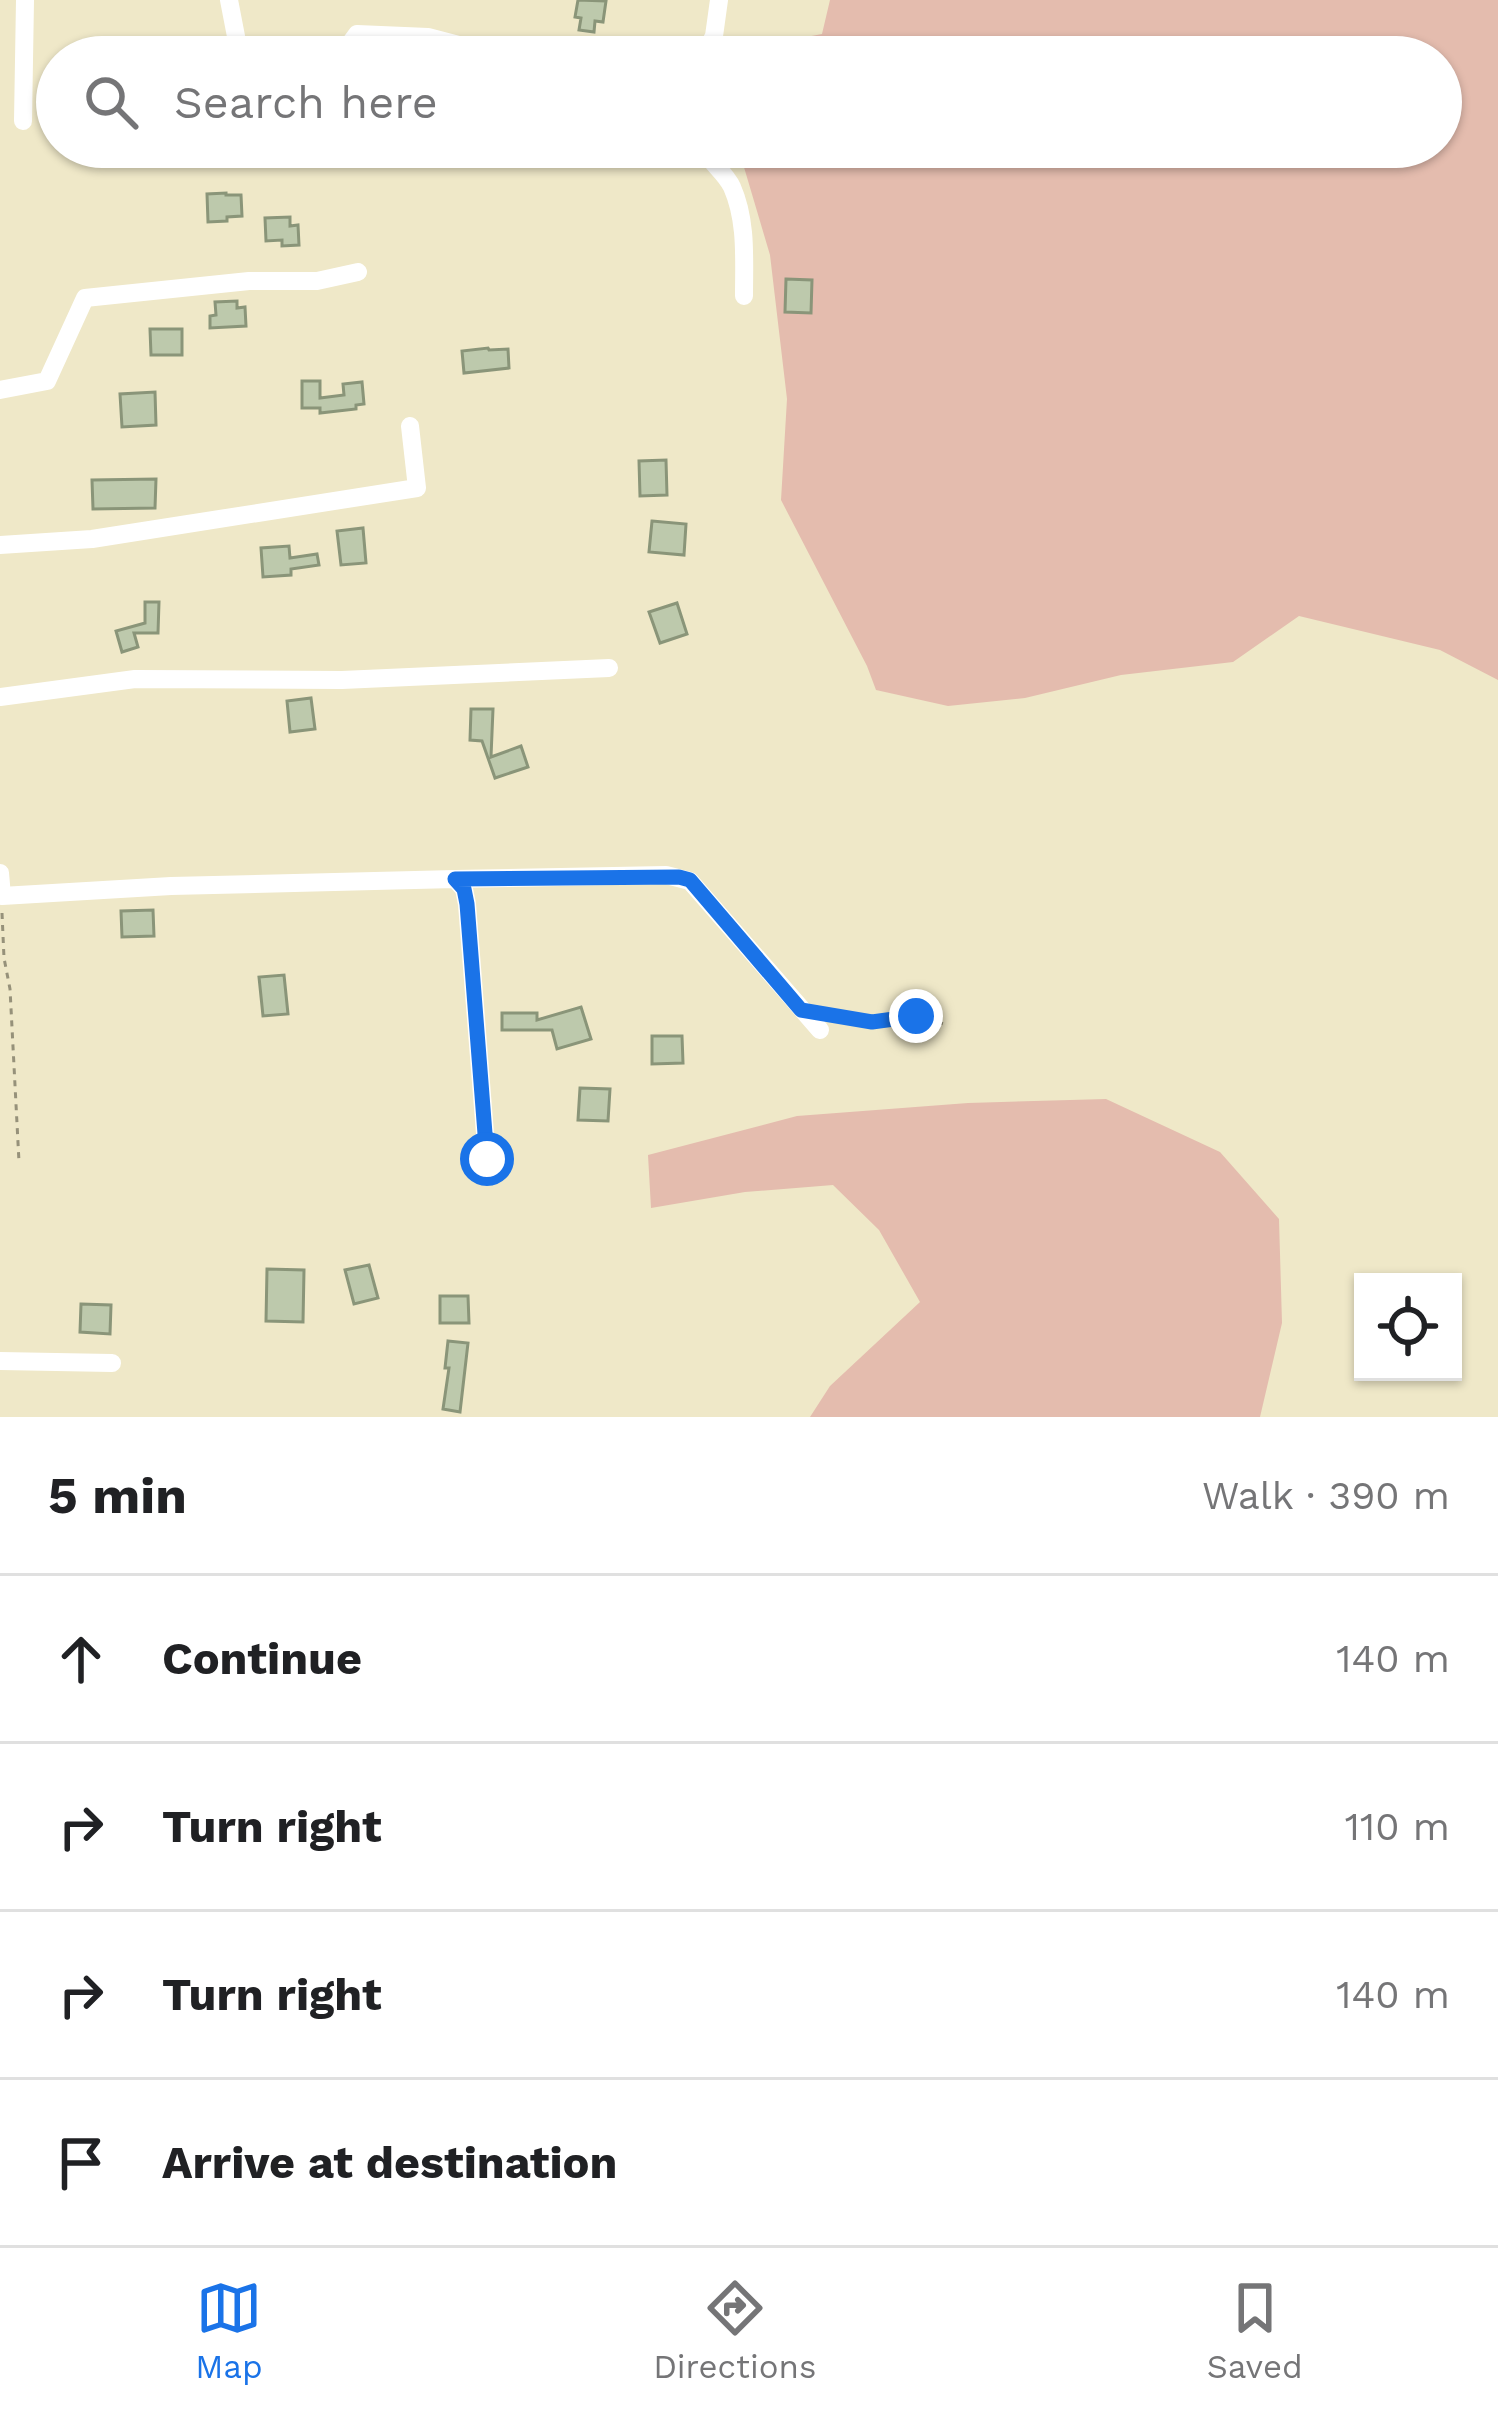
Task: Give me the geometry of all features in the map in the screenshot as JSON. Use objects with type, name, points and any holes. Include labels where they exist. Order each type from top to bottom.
[{"type":"street","points":[[23,121],[25,0]]},
{"type":"street","points":[[229,0],[236,36]]},
{"type":"street","points":[[714,36],[719,0]]},
{"type":"street","points":[[356,36],[404,36]]},
{"type":"street","points":[[716,168],[732,188],[742,217],[744,296]]},
{"type":"street","points":[[0,390],[47,381],[85,298],[249,281],[317,281],[358,272]]},
{"type":"street","points":[[0,545],[92,539],[418,488],[410,426]]},
{"type":"street","points":[[0,697],[135,680],[342,680],[609,668]]},
{"type":"street","points":[[0,873],[2,896],[171,886],[666,875],[690,880],[820,1030]]},
{"type":"street","points":[[455,879],[464,889],[467,904],[487,1159]]},
{"type":"street","points":[[0,1361],[112,1363]]},
{"type":"path","points":[[2,910],[19,1162]]},
{"type":"path","points":[[801,1010],[872,1022],[916,1016],[947,1025]]},
{"type":"shaded area","points":[[830,0],[1498,0],[1498,680],[1440,650],[1299,616],[1233,662],[1121,675],[1025,698],[948,706],[876,690],[781,500],[787,399],[770,255],[744,168],[1462,168],[1462,36],[812,36],[822,34]]},
{"type":"shaded area","points":[[1106,1099],[1220,1152],[1279,1219],[1282,1323],[1260,1417],[810,1417],[830,1386],[920,1302],[879,1230],[833,1185],[745,1192],[651,1208],[648,1155],[797,1116]]},
{"type":"building","points":[[578,0],[606,1],[603,22],[595,21],[594,32],[579,30]]},
{"type":"building","points":[[207,194],[241,195],[242,216],[208,222]]},
{"type":"building","points":[[290,217],[290,226],[298,225],[299,245],[266,241],[265,218]]},
{"type":"building","points":[[786,279],[812,280],[811,313],[785,312]]},
{"type":"building","points":[[237,301],[237,308],[245,307],[246,326],[210,328],[215,302]]},
{"type":"building","points":[[150,329],[182,329],[182,355],[151,355]]},
{"type":"building","points":[[508,349],[509,368],[464,373],[462,351]]},
{"type":"building","points":[[302,381],[320,381],[320,398],[344,395],[343,384],[362,382],[364,404],[320,413],[320,408],[302,408]]},
{"type":"building","points":[[155,392],[156,425],[122,427],[120,394]]},
{"type":"building","points":[[666,460],[667,495],[640,496],[639,461]]},
{"type":"building","points":[[156,479],[155,508],[93,509],[92,480]]},
{"type":"building","points":[[652,521],[686,524],[684,555],[649,552]]},
{"type":"building","points":[[363,528],[366,563],[341,565],[337,531]]},
{"type":"building","points":[[289,546],[290,558],[317,554],[319,565],[291,569],[291,575],[263,577],[261,548]]},
{"type":"building","points":[[145,602],[159,602],[158,633],[134,633],[138,647],[122,652],[116,631],[145,623]]},
{"type":"building","points":[[677,603],[687,634],[660,643],[649,612]]},
{"type":"building","points":[[311,698],[315,729],[290,732],[287,701]]},
{"type":"building","points":[[471,709],[493,709],[491,757],[521,746],[528,767],[495,778],[482,741],[470,740]]},
{"type":"building","points":[[153,910],[154,936],[122,937],[121,911]]},
{"type":"building","points":[[284,975],[288,1014],[263,1016],[259,977]]},
{"type":"building","points":[[581,1007],[591,1039],[557,1049],[552,1030],[502,1030],[502,1013],[537,1013],[537,1020]]},
{"type":"building","points":[[652,1036],[682,1036],[683,1063],[652,1064]]},
{"type":"building","points":[[580,1088],[610,1089],[608,1121],[578,1120]]},
{"type":"building","points":[[369,1265],[378,1298],[354,1304],[345,1270]]},
{"type":"building","points":[[267,1269],[304,1270],[303,1322],[266,1321]]},
{"type":"building","points":[[440,1296],[468,1296],[469,1323],[440,1323]]},
{"type":"building","points":[[81,1304],[111,1305],[110,1334],[80,1332]]},
{"type":"building","points":[[448,1341],[468,1343],[460,1412],[443,1409]]},
{"type":"route","points":[[487,1159],[467,904],[464,889],[455,879],[666,875],[690,880],[801,1010],[872,1022],[916,1016]]}]
